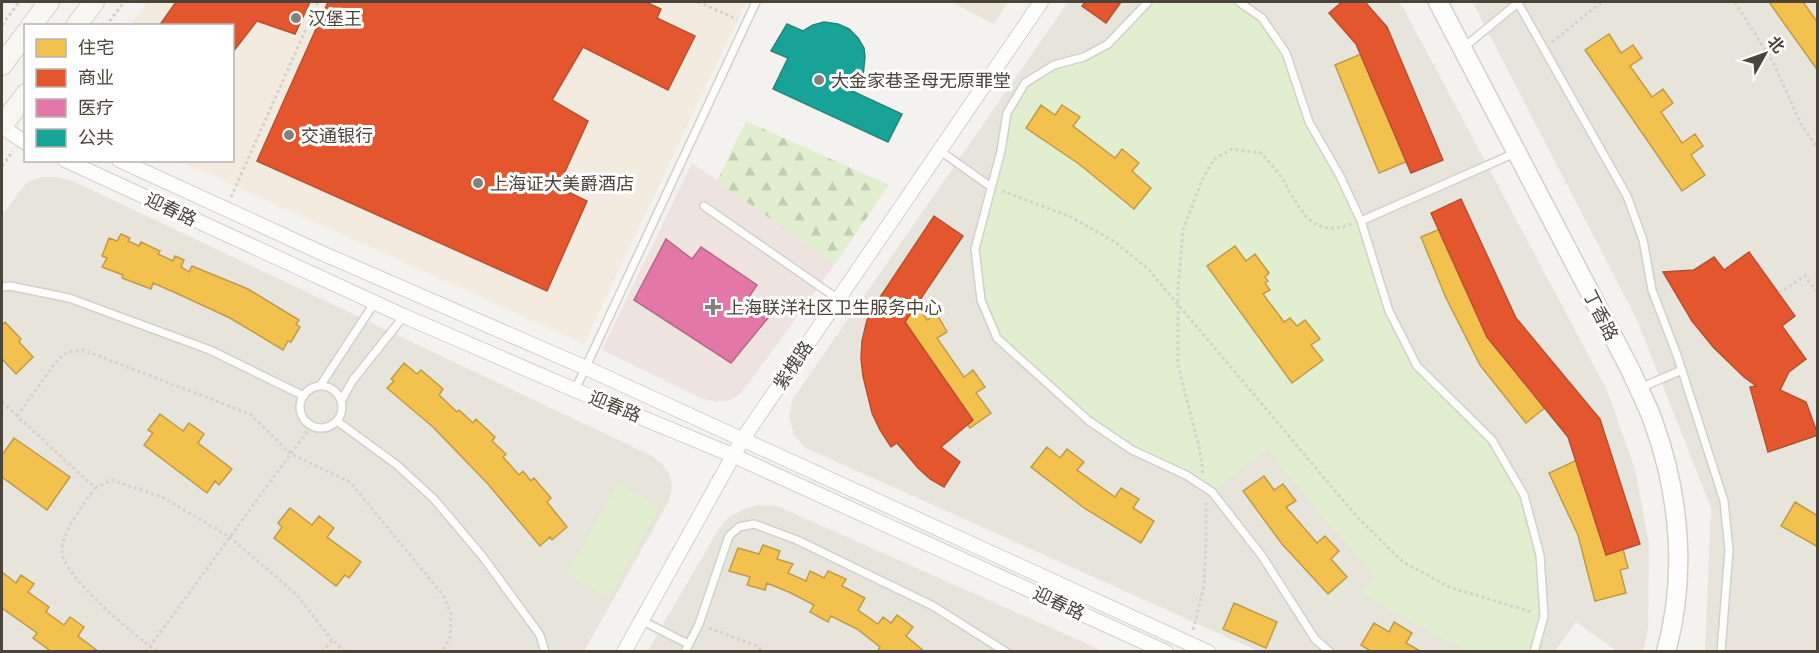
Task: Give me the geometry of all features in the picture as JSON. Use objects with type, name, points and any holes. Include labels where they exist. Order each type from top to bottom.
[{"type":"main road","points":[[32,24],[49,2]]},
{"type":"main road","points":[[78,24],[94,2]]},
{"type":"main road","points":[[2,65],[24,36]]},
{"type":"main road","points":[[2,127],[17,105]]},
{"type":"street","name":"紫槐路","points":[[624,651],[732,455],[1041,2]]},
{"type":"street","name":"丁香路","points":[[1438,2],[1653,420],[1669,471],[1678,525],[1679,578],[1672,630],[1666,651]]},
{"type":"street","points":[[2,127],[24,141]]},
{"type":"street","name":"迎春路","points":[[69,162],[404,316],[732,455],[1166,651]]},
{"type":"street","name":"迎春路","points":[[123,162],[1208,651]]},
{"type":"lane","points":[[575,390],[756,2]]},
{"type":"lane","points":[[1148,2],[1108,44],[1084,57],[1054,65],[1025,83],[1007,113],[1001,151],[975,249],[981,300],[997,338],[1089,421],[1132,450],[1186,475],[1212,492],[1262,556],[1315,639],[1330,651]]},
{"type":"lane","points":[[1239,2],[1262,18],[1286,53],[1309,122],[1340,176],[1361,221],[1389,311],[1417,366],[1492,440],[1524,495],[1540,555],[1544,616],[1534,651]]},
{"type":"lane","points":[[1463,48],[1518,2],[1627,196],[1643,240],[1652,290],[1682,370],[1724,501],[1729,550],[1721,651]]},
{"type":"lane","points":[[939,150],[992,188]]},
{"type":"lane","points":[[1361,221],[1517,152]]},
{"type":"lane","points":[[704,206],[838,299]]},
{"type":"lane","points":[[2,287],[10,286],[69,297],[210,350],[304,396]]},
{"type":"lane","points":[[320,386],[333,390],[341,401],[342,408],[337,421],[325,428],[311,426],[306,421],[300,409],[304,396],[308,391],[320,386],[375,302]]},
{"type":"lane","points":[[341,401],[353,380],[404,316]]},
{"type":"lane","points":[[1638,389],[1682,370]]},
{"type":"lane","points":[[337,421],[397,465],[434,499],[483,557],[540,635],[545,651]]},
{"type":"lane","points":[[641,620],[687,648],[699,624],[729,536],[739,527],[754,524],[797,540],[933,606],[1006,651]]},
{"type":"path","points":[[2,25],[19,2]]},
{"type":"path","points":[[108,24],[124,2]]},
{"type":"path","points":[[226,209],[318,2]]},
{"type":"path","points":[[698,2],[746,23]]},
{"type":"path","points":[[1544,49],[1602,2]]},
{"type":"path","points":[[1735,2],[1774,64],[1801,124],[1818,148]]},
{"type":"path","points":[[1189,643],[1204,586],[1205,488],[1199,446],[1178,366],[1178,303],[1183,230],[1202,180],[1214,159],[1232,150],[1260,153],[1280,176],[1302,213],[1320,227],[1339,229],[1361,221]]},
{"type":"path","points":[[992,188],[1069,216],[1115,242],[1149,270],[1358,518],[1403,562],[1449,587],[1544,616]]},
{"type":"path","points":[[1779,293],[1805,276],[1818,293]]},
{"type":"path","points":[[17,416],[56,362],[67,352],[82,350],[250,414],[291,454],[350,482],[443,595],[451,614],[450,639],[442,651]]},
{"type":"path","points":[[2,402],[94,488]]},
{"type":"path","points":[[146,651],[311,426]]},
{"type":"path","points":[[158,651],[108,612],[66,568],[62,552],[64,537],[94,488],[112,480],[162,497],[230,537],[296,594],[332,640],[345,651]]},
{"type":"path","points":[[699,624],[765,651]]},
{"type":"path","points":[[322,651],[332,640]]},
{"type":"shaded area","points":[[147,2],[746,2],[584,344],[181,162],[234,162],[234,24],[130,24]]},
{"type":"shaded area","points":[[951,2],[1008,2],[994,24]]},
{"type":"shaded area","points":[[1068,2],[1398,2],[1404,9],[1607,390],[1635,469],[1649,544],[1648,629],[1643,651],[1617,651],[1576,622],[1555,651],[1258,651],[806,448],[794,435],[789,417],[792,400]]},
{"type":"shaded area","points":[[1478,2],[1817,2],[1817,651],[1705,651],[1711,508],[1637,320],[1474,5]]},
{"type":"shaded area","name":"上海联洋社区卫生服务中心","points":[[692,163],[835,264],[746,387],[738,396],[727,401],[716,402],[703,399],[602,350]]},
{"type":"shaded area","points":[[41,177],[56,177],[73,181],[652,456],[663,465],[670,475],[672,488],[669,501],[584,651],[2,652],[2,215],[26,183]]},
{"type":"shaded area","points":[[758,505],[777,506],[1103,651],[647,652],[718,530],[728,518],[743,509]]},
{"type":"green space","points":[[1148,2],[1239,2],[1262,18],[1286,53],[1309,122],[1361,221],[1389,311],[1417,366],[1492,440],[1524,495],[1540,555],[1544,616],[1534,651],[1471,651],[1440,638],[1361,593],[1376,577],[1267,449],[1212,492],[1186,475],[1132,450],[1089,421],[997,338],[981,300],[975,249],[1007,113],[1025,83],[1054,65],[1108,44]]},
{"type":"green space","points":[[746,121],[889,185],[835,264],[717,181]]},
{"type":"green space","points":[[618,483],[660,507],[609,598],[567,574]]},
{"type":"building: 住宅","points":[[1769,2],[1803,2],[1818,23],[1818,71]]},
{"type":"building: 住宅","points":[[1609,34],[1621,53],[1633,45],[1642,58],[1630,66],[1652,97],[1663,89],[1673,103],[1661,112],[1682,143],[1695,134],[1703,146],[1691,155],[1705,175],[1682,191],[1585,50]]},
{"type":"building: 住宅","points":[[1366,52],[1372,67],[1376,65],[1384,84],[1380,86],[1395,122],[1399,120],[1407,140],[1403,142],[1410,160],[1379,173],[1335,65]]},
{"type":"building: 住宅","points":[[1041,105],[1055,115],[1062,105],[1080,117],[1073,126],[1115,158],[1122,149],[1139,163],[1132,171],[1151,188],[1134,209],[1079,164],[1026,128]]},
{"type":"building: 住宅","points":[[1445,227],[1453,247],[1463,243],[1471,262],[1461,266],[1481,310],[1491,305],[1500,323],[1490,328],[1503,354],[1517,371],[1526,364],[1539,380],[1530,387],[1546,407],[1526,423],[1480,365],[1446,298],[1421,237]]},
{"type":"building: 住宅","points":[[121,234],[130,238],[128,241],[139,246],[141,242],[160,251],[158,254],[173,261],[175,256],[184,260],[181,267],[189,272],[192,266],[248,289],[299,320],[296,324],[300,327],[283,350],[230,318],[176,293],[153,283],[151,289],[122,278],[123,275],[102,267],[107,258],[102,256],[109,238],[117,241]]},
{"type":"building: 住宅","points":[[1235,246],[1246,261],[1255,254],[1269,273],[1265,277],[1268,281],[1265,283],[1270,290],[1263,294],[1284,322],[1290,318],[1297,326],[1305,320],[1320,339],[1311,345],[1323,360],[1292,383],[1207,266]]},
{"type":"building: 住宅","points":[[918,305],[927,320],[937,314],[947,332],[937,338],[964,377],[973,370],[985,387],[976,393],[991,413],[970,428],[931,375],[896,317]]},
{"type":"building: 住宅","points":[[5,322],[21,339],[19,342],[33,357],[16,374],[2,359],[2,325]]},
{"type":"building: 住宅","points":[[404,363],[417,374],[421,370],[443,389],[439,395],[457,412],[459,410],[473,423],[476,419],[495,437],[492,441],[506,454],[503,457],[519,475],[523,471],[531,481],[534,478],[551,498],[547,502],[567,527],[552,540],[550,537],[540,546],[488,484],[433,427],[387,388],[394,381],[391,379]]},
{"type":"building: 住宅","points":[[160,414],[183,431],[189,423],[204,434],[198,443],[232,469],[219,485],[215,481],[207,493],[144,445],[153,433],[148,430]]},
{"type":"building: 住宅","points":[[14,438],[70,477],[47,510],[2,477],[2,455]]},
{"type":"building: 住宅","points":[[1047,447],[1060,458],[1067,449],[1084,462],[1077,470],[1115,497],[1121,488],[1139,499],[1133,508],[1154,521],[1141,543],[1084,508],[1031,467]]},
{"type":"building: 住宅","points":[[1577,460],[1587,482],[1596,478],[1604,497],[1596,501],[1608,527],[1614,551],[1623,549],[1628,568],[1620,570],[1626,593],[1595,601],[1578,535],[1549,473]]},
{"type":"building: 住宅","points":[[1264,476],[1274,490],[1283,484],[1296,501],[1286,507],[1317,543],[1325,536],[1339,551],[1331,559],[1347,577],[1328,594],[1282,544],[1243,491]]},
{"type":"building: 住宅","points":[[1795,502],[1818,516],[1818,547],[1781,526]]},
{"type":"building: 住宅","points":[[290,508],[312,525],[319,516],[334,528],[327,537],[361,562],[349,578],[345,575],[336,586],[274,538],[282,527],[278,523]]},
{"type":"building: 住宅","points":[[763,545],[780,551],[777,559],[793,564],[788,573],[806,581],[810,571],[824,578],[828,571],[846,579],[842,586],[865,598],[858,610],[878,624],[883,617],[891,623],[897,615],[913,627],[906,636],[925,652],[877,652],[880,647],[857,629],[831,616],[828,622],[810,612],[814,605],[767,583],[765,590],[747,585],[750,577],[729,571],[738,548],[759,554]]},
{"type":"building: 住宅","points":[[2,572],[16,583],[21,575],[34,584],[28,592],[49,607],[46,612],[64,625],[70,617],[84,627],[78,636],[99,652],[52,652],[33,638],[37,633],[2,608]]},
{"type":"building: 住宅","points":[[1234,603],[1277,622],[1266,648],[1223,629]]},
{"type":"building: 住宅","points":[[1394,622],[1412,633],[1406,643],[1422,652],[1372,652],[1361,645],[1374,623],[1389,632]]},
{"type":"building: 商业","points":[[176,2],[310,2],[295,34],[257,21],[234,50],[234,24],[160,24]]},
{"type":"building: 商业","points":[[328,2],[646,2],[661,9],[657,18],[695,36],[668,90],[583,47],[552,100],[588,121],[558,187],[587,201],[547,291],[257,161]]},
{"type":"building: 商业","points":[[1085,2],[1121,2],[1106,23],[1082,6]]},
{"type":"building: 商业","points":[[1342,2],[1365,2],[1387,27],[1443,160],[1411,173],[1356,44],[1329,13]]},
{"type":"building: 商业","points":[[1461,199],[1516,318],[1600,419],[1640,544],[1606,555],[1568,437],[1487,337],[1431,213]]},
{"type":"building: 商业","points":[[934,216],[963,236],[905,322],[973,420],[941,447],[960,462],[944,487],[930,479],[918,468],[897,443],[891,447],[872,413],[861,359],[862,341],[867,320],[873,308]]},
{"type":"building: 商业","points":[[1749,252],[1795,316],[1782,326],[1806,359],[1789,372],[1780,390],[1806,402],[1818,435],[1768,452],[1750,387],[1756,386],[1714,348],[1692,321],[1663,272],[1694,270],[1714,257],[1724,270]]},
{"type":"building: 医疗","points":[[666,239],[692,259],[701,247],[757,285],[749,297],[773,312],[731,363],[634,300]]},
{"type":"building: 公共","name":"大金家巷圣母无原罪堂","points":[[824,22],[838,24],[849,29],[864,48],[863,76],[852,91],[902,114],[888,142],[773,89],[788,58],[771,51],[787,24],[803,31]]},
{"type":"place","name":"汉堡王","points":[[296,18]]},
{"type":"place","name":"大金家巷圣母无原罪堂","points":[[819,80]]},
{"type":"place","name":"交通银行","points":[[289,135]]},
{"type":"place","name":"上海证大美爵酒店","points":[[478,183]]},
{"type":"place","name":"上海联洋社区卫生服务中心","points":[[713,307]]}]
